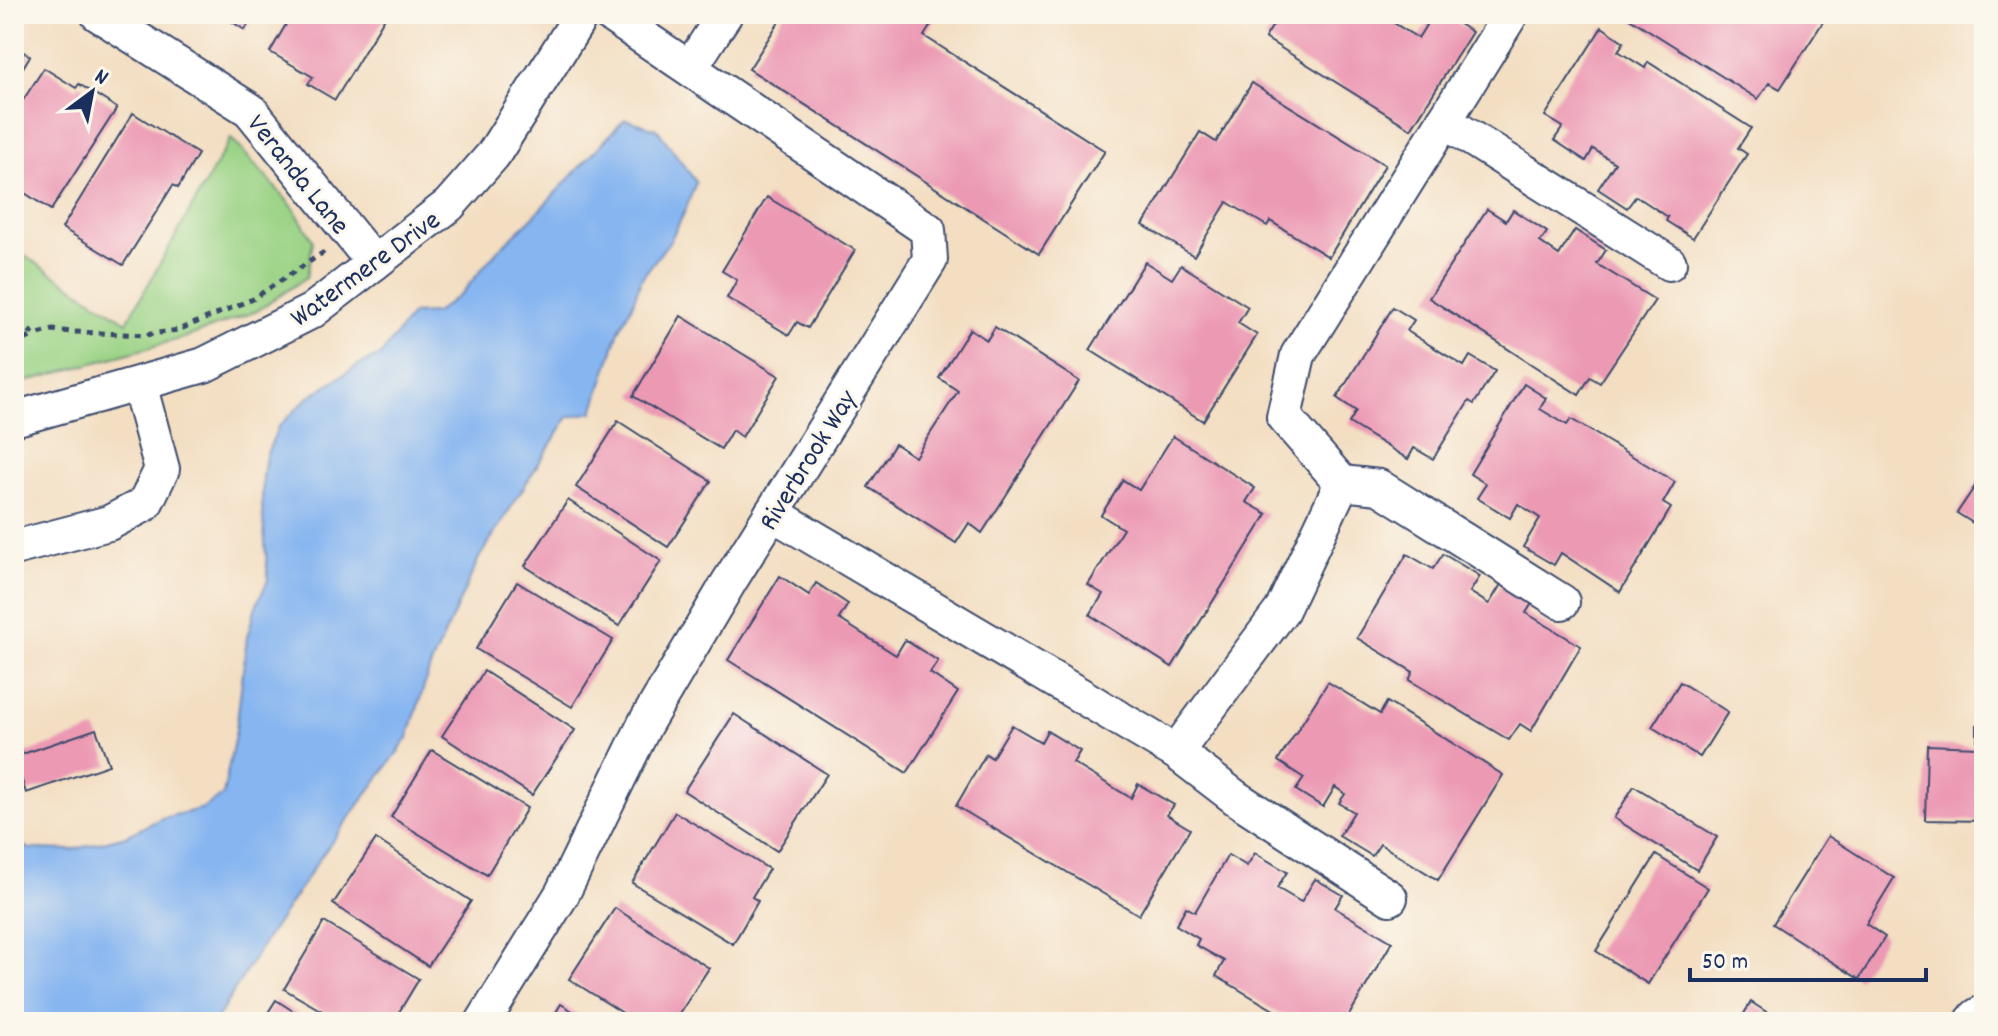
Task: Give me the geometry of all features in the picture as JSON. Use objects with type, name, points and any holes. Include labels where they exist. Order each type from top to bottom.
[{"type":"street","name":"Veranda Lane","points":[[98,14],[250,110],[374,263]]},
{"type":"street","name":"Watermere Drive","points":[[14,419],[204,365],[312,311],[449,205],[493,155],[582,14]]},
{"type":"street","name":"Riverbrook Way","points":[[483,1022],[562,894],[645,724],[729,582],[930,260],[928,230],[609,14]]},
{"type":"street","points":[[690,68],[725,14]]},
{"type":"street","points":[[1511,14],[1298,355],[1284,417],[1342,483],[1379,487],[1562,602]]},
{"type":"street","points":[[1444,121],[1669,263]]},
{"type":"street","points":[[14,548],[109,523],[145,504],[162,469],[139,384]]},
{"type":"street","points":[[1176,752],[1282,610],[1342,483]]},
{"type":"street","points":[[772,513],[1176,752],[1236,798],[1390,898]]},
{"type":"street","points":[[1972,1022],[1984,1012]]},
{"type":"path","points":[[14,345],[53,330],[145,335],[178,330],[253,299],[350,234]]},
{"type":"path","points":[[14,312],[35,335]]},
{"type":"green space","points":[[231,138],[293,207],[313,241],[307,277],[257,311],[187,337],[14,385],[14,249],[127,322]]},
{"type":"water","points":[[625,119],[657,129],[696,182],[671,239],[641,279],[619,331],[593,412],[568,417],[479,558],[430,667],[408,738],[320,858],[215,1022],[14,1022],[14,841],[30,849],[72,850],[126,836],[162,818],[201,809],[223,795],[236,730],[247,637],[268,580],[263,476],[266,456],[278,427],[309,397],[360,364],[381,355],[412,314],[435,313],[463,292],[497,251]]},
{"type":"building","points":[[220,14],[254,14],[245,30]]},
{"type":"building","points":[[292,14],[387,14],[335,100],[308,84],[313,77],[270,52]]},
{"type":"building","points":[[784,14],[938,14],[924,36],[1105,151],[1039,254],[749,69]]},
{"type":"building","points":[[1280,14],[1381,14],[1418,38],[1433,14],[1443,14],[1472,32],[1411,129],[1265,38]]},
{"type":"building","points":[[1623,14],[1828,14],[1780,89],[1769,83],[1758,99]]},
{"type":"building","points":[[1602,27],[1624,42],[1618,51],[1645,68],[1648,62],[1751,128],[1738,148],[1747,154],[1693,238],[1636,196],[1627,208],[1598,189],[1615,163],[1593,149],[1586,161],[1554,140],[1563,127],[1545,116]]},
{"type":"building","points":[[14,46],[30,56],[14,82]]},
{"type":"building","points":[[44,68],[76,88],[79,84],[117,108],[51,210],[14,186],[14,114]]},
{"type":"building","points":[[1252,83],[1385,165],[1329,257],[1270,221],[1267,226],[1227,202],[1194,256],[1143,225],[1200,132],[1216,142]]},
{"type":"building","points":[[133,113],[198,154],[178,188],[173,185],[123,265],[62,228]]},
{"type":"building","points":[[767,197],[855,250],[808,328],[797,322],[789,335],[727,298],[737,280],[722,271]]},
{"type":"building","points":[[1487,209],[1506,221],[1513,210],[1547,232],[1540,242],[1559,255],[1575,230],[1606,250],[1597,264],[1655,300],[1600,383],[1590,377],[1579,395],[1429,298]]},
{"type":"building","points":[[1145,262],[1172,279],[1181,265],[1248,307],[1238,323],[1257,335],[1203,421],[1090,350]]},
{"type":"building","points":[[1393,307],[1414,320],[1407,331],[1464,366],[1470,356],[1495,371],[1474,404],[1469,401],[1433,459],[1414,448],[1408,459],[1349,423],[1356,411],[1337,398]]},
{"type":"building","points":[[681,316],[779,376],[742,437],[732,430],[721,449],[633,396]]},
{"type":"building","points":[[995,327],[1079,381],[982,533],[969,523],[956,543],[868,487],[895,444],[915,457],[958,391],[939,378],[970,329],[987,340]]},
{"type":"building","points":[[1524,384],[1546,398],[1540,409],[1567,425],[1571,419],[1675,482],[1663,503],[1671,508],[1620,592],[1561,553],[1554,565],[1523,547],[1540,518],[1518,504],[1510,518],[1477,498],[1486,484],[1470,474]]},
{"type":"building","points":[[618,421],[711,481],[668,547],[576,487]]},
{"type":"building","points":[[1173,436],[1255,488],[1246,502],[1267,514],[1172,667],[1090,615],[1103,594],[1088,585],[1123,529],[1101,515],[1123,480],[1139,490]]},
{"type":"building","points":[[1984,473],[1984,530],[1957,513]]},
{"type":"building","points":[[568,500],[661,561],[619,626],[525,566]]},
{"type":"building","points":[[1407,554],[1433,569],[1443,554],[1480,576],[1470,592],[1489,604],[1503,581],[1534,600],[1526,613],[1581,646],[1531,731],[1520,724],[1509,740],[1409,680],[1413,672],[1357,638]]},
{"type":"building","points":[[780,576],[809,595],[816,583],[848,604],[839,619],[896,655],[905,640],[938,661],[930,673],[958,692],[907,773],[728,660]]},
{"type":"building","points":[[517,582],[613,640],[572,707],[476,649]]},
{"type":"building","points":[[484,671],[575,730],[532,795],[442,736]]},
{"type":"building","points":[[1328,682],[1380,714],[1387,702],[1503,775],[1438,880],[1380,844],[1372,856],[1339,836],[1354,812],[1339,803],[1345,794],[1335,787],[1323,807],[1296,790],[1304,778],[1278,761]]},
{"type":"building","points":[[1680,682],[1728,712],[1700,757],[1652,727]]},
{"type":"building","points":[[734,714],[827,774],[777,851],[684,791]]},
{"type":"building","points":[[1012,725],[1041,742],[1047,731],[1080,751],[1073,763],[1131,798],[1138,784],[1174,805],[1167,815],[1190,829],[1139,915],[956,806],[986,754],[992,758]]},
{"type":"building","points":[[1977,725],[1984,726],[1984,821],[1925,820],[1927,745],[1977,747]]},
{"type":"building","points":[[96,729],[109,765],[26,793],[14,757]]},
{"type":"building","points":[[432,750],[527,808],[487,875],[391,817]]},
{"type":"building","points":[[1634,786],[1717,837],[1697,870],[1614,818]]},
{"type":"building","points":[[675,812],[769,869],[752,897],[758,901],[733,944],[632,883]]},
{"type":"building","points":[[1828,836],[1894,878],[1866,924],[1885,937],[1859,979],[1773,924]]},
{"type":"building","points":[[376,839],[471,901],[428,966],[333,904]]},
{"type":"building","points":[[1255,853],[1287,872],[1277,888],[1301,902],[1315,879],[1343,895],[1335,908],[1392,942],[1345,1022],[1294,1022],[1216,976],[1224,961],[1196,945],[1199,939],[1176,925],[1186,907],[1195,912],[1228,855],[1247,866]]},
{"type":"building","points":[[1656,855],[1708,888],[1648,984],[1596,951]]},
{"type":"building","points":[[615,908],[709,968],[674,1022],[637,1022],[569,979]]},
{"type":"building","points":[[324,922],[419,979],[393,1022],[341,1022],[284,989]]},
{"type":"building","points":[[276,1000],[310,1022],[262,1022]]},
{"type":"building","points":[[1751,1002],[1782,1022],[1739,1022]]},
{"type":"building","points":[[561,1004],[590,1022],[550,1022]]}]
